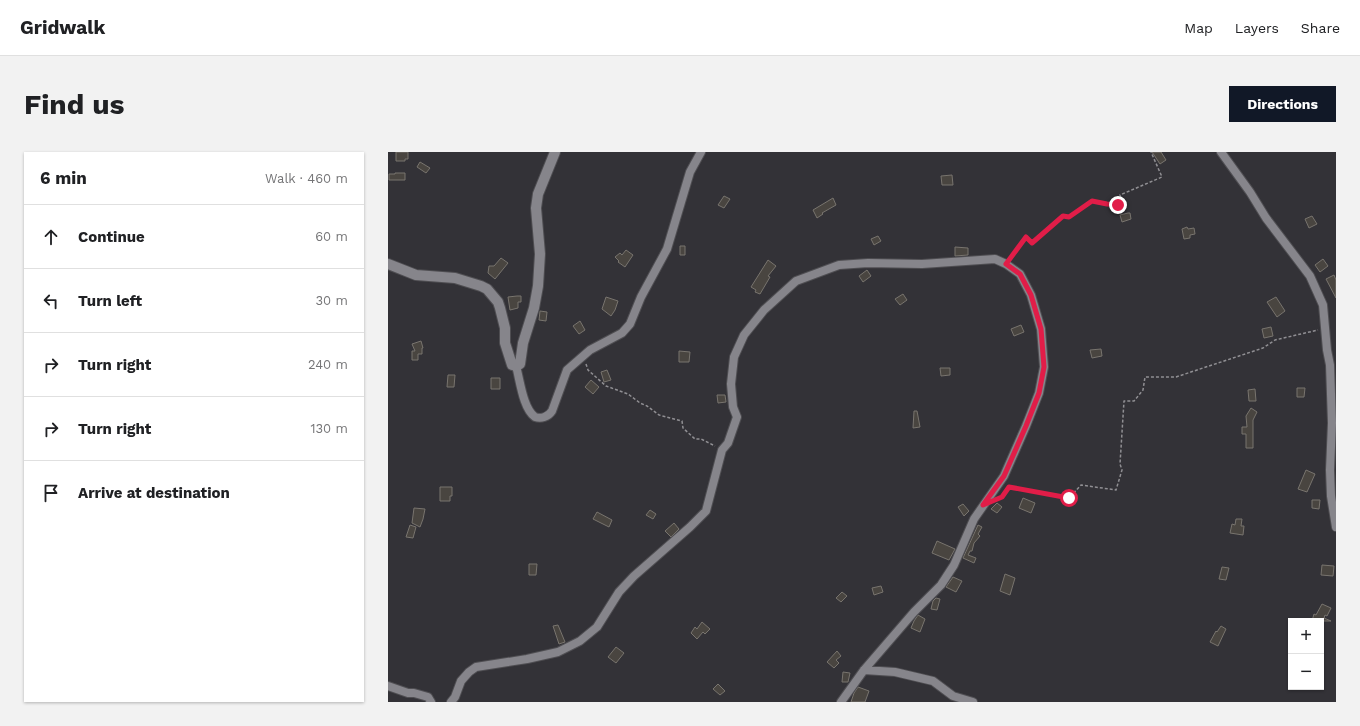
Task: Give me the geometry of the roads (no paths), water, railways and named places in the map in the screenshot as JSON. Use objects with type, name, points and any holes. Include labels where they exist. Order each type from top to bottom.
[{"type":"main road","points":[[388,264],[416,275],[455,278],[487,289],[498,302],[505,328],[505,343],[512,365],[516,366],[520,364],[523,343],[537,293],[540,254],[536,222],[538,194],[555,152]]},
{"type":"street","points":[[516,366],[529,411],[535,417],[544,417],[552,411],[567,370],[590,350],[622,333],[630,324],[644,290],[667,249],[690,172],[700,152]]},
{"type":"street","points":[[1222,152],[1266,218],[1310,276],[1323,304],[1331,388],[1331,496],[1336,526]]},
{"type":"street","points":[[451,702],[468,672],[476,667],[527,659],[558,652],[580,641],[597,626],[620,592],[634,576],[706,511],[722,450],[728,443],[737,417],[733,407],[731,384],[734,357],[744,335],[764,310],[796,280],[839,265],[868,263],[922,264],[995,259],[1006,264],[1020,274],[1031,295],[1041,329],[1044,367],[1039,393],[1004,476],[974,519],[954,565],[942,584],[914,612],[864,670],[841,702]]},
{"type":"street","points":[[864,670],[895,672],[932,681],[953,696],[973,702]]},
{"type":"street","points":[[388,686],[392,686],[408,693],[428,697],[431,702]]}]
